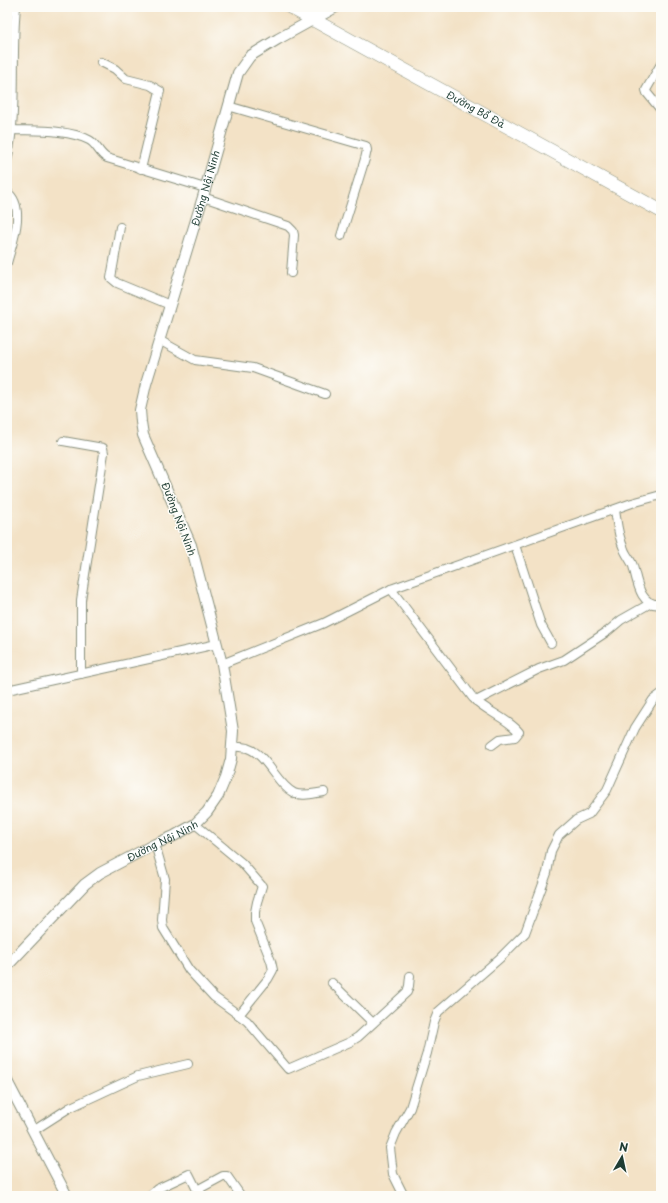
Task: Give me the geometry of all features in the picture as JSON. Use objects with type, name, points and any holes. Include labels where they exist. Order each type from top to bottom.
[{"type":"main road","name":"Đường Bổ Đà","points":[[290,7],[661,211]]},
{"type":"street","points":[[7,160],[12,130],[14,30],[16,7]]},
{"type":"street","points":[[313,20],[320,7]]},
{"type":"street","name":"Đường Nội Ninh","points":[[7,966],[85,884],[100,873],[195,824],[207,812],[218,796],[226,777],[231,759],[233,731],[222,664],[191,544],[143,435],[140,422],[140,410],[146,384],[204,193],[238,73],[250,56],[336,7]]},
{"type":"street","points":[[101,62],[115,69],[126,79],[150,86],[160,91],[142,169]]},
{"type":"street","points":[[661,64],[646,90],[661,110]]},
{"type":"street","points":[[228,106],[366,146],[366,155],[341,236]]},
{"type":"street","points":[[12,130],[64,132],[88,139],[106,158],[142,169],[288,226],[293,231],[294,235],[291,273]]},
{"type":"street","points":[[7,192],[16,205],[17,218],[7,264]]},
{"type":"street","points":[[120,226],[111,278],[116,283],[170,305]]},
{"type":"street","points":[[159,340],[195,360],[253,368],[325,394]]},
{"type":"street","points":[[63,441],[102,448],[104,453],[81,600],[81,674]]},
{"type":"street","points":[[222,664],[324,623],[391,589],[661,495]]},
{"type":"street","points":[[615,510],[618,534],[624,551],[632,565],[642,594],[648,602],[657,605],[661,604]]},
{"type":"street","points":[[515,545],[541,625],[551,643]]},
{"type":"street","points":[[391,589],[476,700],[491,712],[513,725],[519,732],[515,737],[500,740],[492,745]]},
{"type":"street","points":[[476,700],[539,669],[564,660],[591,643],[621,620],[651,603]]},
{"type":"street","points":[[7,690],[217,644]]},
{"type":"street","points":[[404,1196],[393,1174],[390,1148],[396,1133],[410,1108],[438,1012],[500,958],[525,933],[547,873],[551,851],[558,835],[576,820],[589,814],[607,790],[635,728],[653,700],[661,694]]},
{"type":"street","points":[[232,746],[247,748],[259,755],[280,781],[294,793],[302,795],[324,792]]},
{"type":"street","points":[[195,824],[242,864],[262,886],[255,912],[255,922],[271,961],[273,970],[268,979],[239,1015]]},
{"type":"street","points":[[155,844],[165,879],[162,920],[163,928],[189,970],[214,997],[247,1021],[288,1068],[350,1042],[358,1037],[407,992],[410,986],[410,976]]},
{"type":"street","points":[[332,983],[373,1023]]},
{"type":"street","points":[[33,1131],[69,1108],[138,1076],[188,1064]]},
{"type":"street","points":[[7,1081],[68,1196]]},
{"type":"street","points":[[149,1196],[157,1188],[189,1174],[199,1193],[223,1176],[227,1176],[241,1196]]}]
